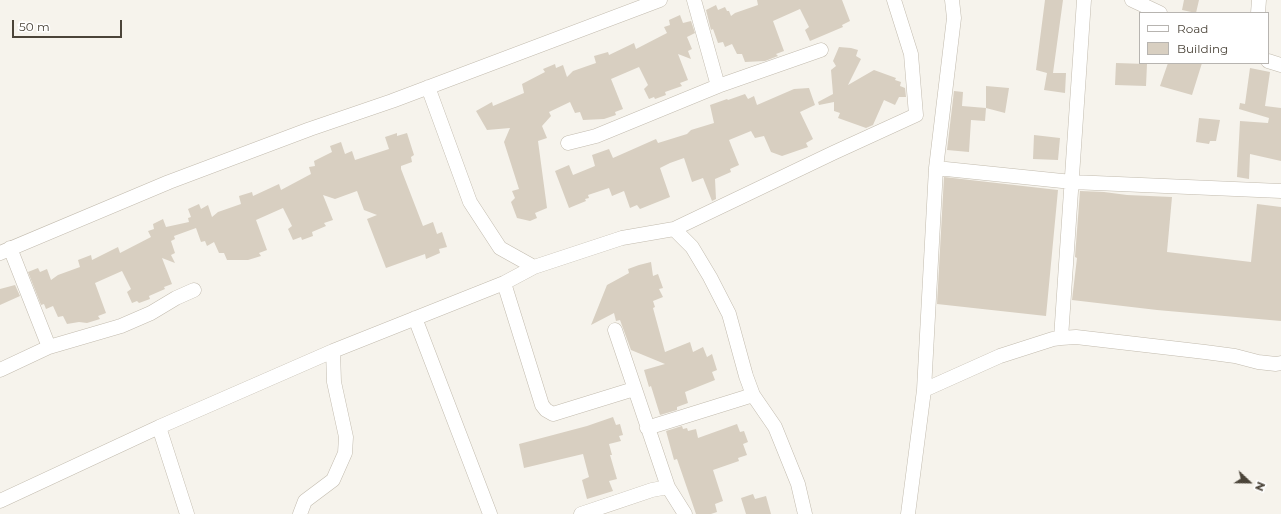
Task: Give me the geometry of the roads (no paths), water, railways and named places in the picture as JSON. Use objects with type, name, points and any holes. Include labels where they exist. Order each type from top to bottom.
[{"type":"street","points":[[49,348],[5,250],[170,182],[310,129],[392,101],[660,0]]},
{"type":"street","points":[[694,0],[718,86]]},
{"type":"street","points":[[0,501],[160,427],[333,351],[504,283],[534,267],[622,238],[674,228],[833,152],[916,115],[911,54],[894,0]]},
{"type":"street","points":[[908,514],[924,390],[936,168],[954,18],[952,0]]},
{"type":"street","points":[[1061,338],[1084,0]]},
{"type":"street","points":[[1132,0],[1158,12]]},
{"type":"street","points":[[1258,12],[1259,0]]},
{"type":"street","points":[[568,143],[596,136],[718,86],[821,50]]},
{"type":"street","points":[[1269,61],[1281,65]]},
{"type":"street","points":[[428,87],[470,202],[500,248],[534,267]]},
{"type":"street","points":[[936,168],[1072,182],[1281,192]]},
{"type":"street","points":[[674,228],[692,247],[710,277],[729,314],[746,376],[753,395],[774,427],[798,484],[805,514]]},
{"type":"street","points":[[504,283],[542,404],[546,410],[553,414],[634,389]]},
{"type":"street","points":[[0,370],[49,348],[121,326],[151,313],[176,298],[194,290]]},
{"type":"street","points":[[415,318],[490,514]]},
{"type":"street","points":[[615,330],[668,487],[686,514]]},
{"type":"street","points":[[924,390],[1000,356],[1061,338],[1076,337],[1235,356],[1258,362],[1276,364],[1281,363]]},
{"type":"street","points":[[300,514],[305,501],[332,480],[345,453],[346,437],[334,382],[333,351]]},
{"type":"street","points":[[647,428],[753,395]]},
{"type":"street","points":[[160,427],[187,514]]},
{"type":"street","points":[[581,514],[652,490],[668,487]]}]
